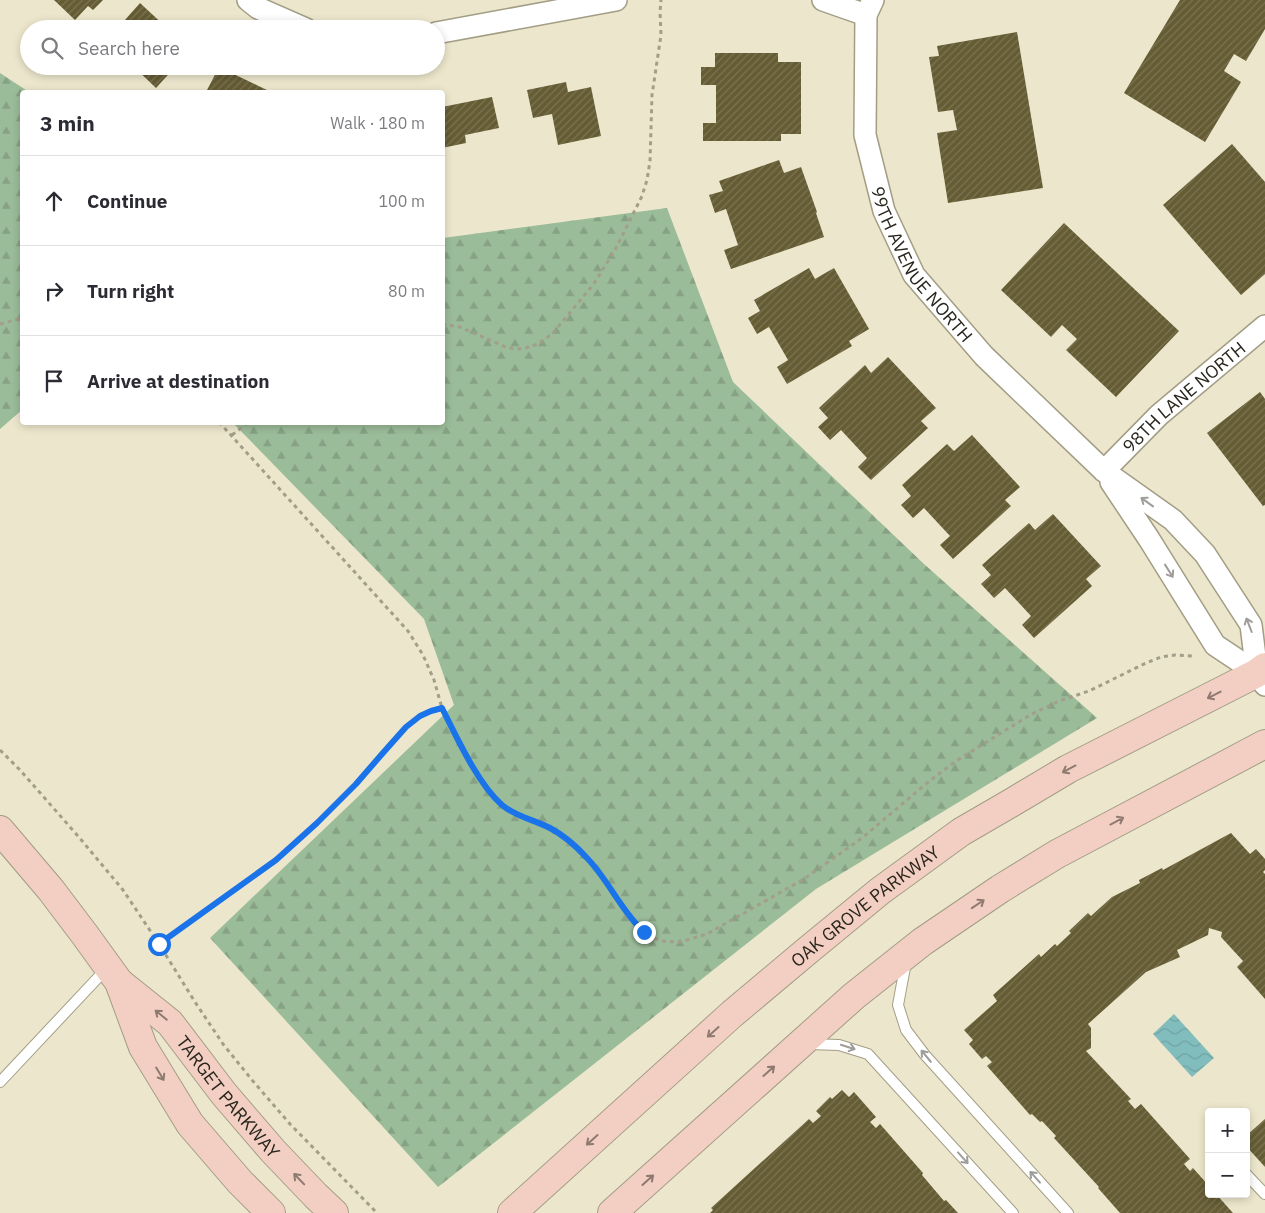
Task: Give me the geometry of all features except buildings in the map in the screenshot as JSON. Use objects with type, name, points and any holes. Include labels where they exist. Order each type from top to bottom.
[{"type":"street","points":[[248,0],[258,8],[285,20]]},
{"type":"street","points":[[445,31],[616,0]]},
{"type":"street","points":[[823,0],[869,7]]},
{"type":"street","name":"99TH AVENUE NORTH","points":[[869,7],[865,135],[884,211],[914,275],[984,356],[1104,471],[1173,520],[1205,554],[1250,625],[1262,675]]},
{"type":"street","name":"98TH LANE NORTH","points":[[1104,471],[1159,415],[1265,326]]},
{"type":"street","name":"99TH AVENUE NORTH","points":[[1104,471],[1215,645],[1262,675]]},
{"type":"street","name":"OAK GROVE PARKWAY","points":[[512,1213],[732,1014],[880,891],[961,832],[1052,779],[1262,675]]},
{"type":"street","points":[[612,1213],[854,996],[937,931],[1057,854],[1265,744]]},
{"type":"street","name":"TARGET PARKWAY","points":[[5,840],[51,890],[113,974],[170,1023],[224,1094],[273,1151],[334,1213]]},
{"type":"street","name":"TARGET PARKWAY","points":[[113,974],[143,1047],[190,1124],[240,1182],[271,1213]]},
{"type":"lane","points":[[907,953],[898,1005],[906,1030],[925,1055],[1068,1213]]},
{"type":"lane","points":[[0,1082],[113,974]]},
{"type":"lane","points":[[800,1044],[839,1044],[868,1054],[1013,1213]]},
{"type":"lane","points":[[1250,1178],[1265,1194]]},
{"type":"path","points":[[445,325],[460,328],[508,348],[522,349],[538,344],[552,334],[593,285],[615,250],[642,196],[647,180],[650,161],[652,95],[661,35],[661,0]]},
{"type":"path","points":[[0,324],[20,319]]},
{"type":"path","points":[[222,425],[408,631],[427,663],[442,708],[474,769],[489,791],[502,805],[514,813],[551,829],[567,840],[599,872],[630,917],[644,932],[660,941],[680,942],[707,934],[804,878],[862,838],[956,761],[1030,716],[1059,701],[1089,691],[1161,657],[1176,655],[1193,656]]},
{"type":"path","points":[[231,435],[246,425]]},
{"type":"path","points":[[159,944],[276,860],[356,784],[406,727],[420,716],[442,708]]},
{"type":"path","points":[[0,750],[19,769],[123,890],[223,1044],[252,1080],[290,1124],[377,1213]]},
{"type":"green space","points":[[0,73],[26,90],[20,90],[20,412],[0,429]]},
{"type":"green space","points":[[667,208],[733,382],[924,564],[1097,718],[816,889],[438,1187],[210,938],[454,705],[424,619],[235,425],[445,425],[445,238]]},
{"type":"water","points":[[1174,1014],[1214,1058],[1192,1077],[1153,1034]]},
{"type":"route","points":[[159,944],[276,860],[356,784],[406,727],[420,716],[442,708],[474,769],[489,791],[502,805],[514,813],[551,829],[586,857],[599,872],[630,917],[644,932]]}]
